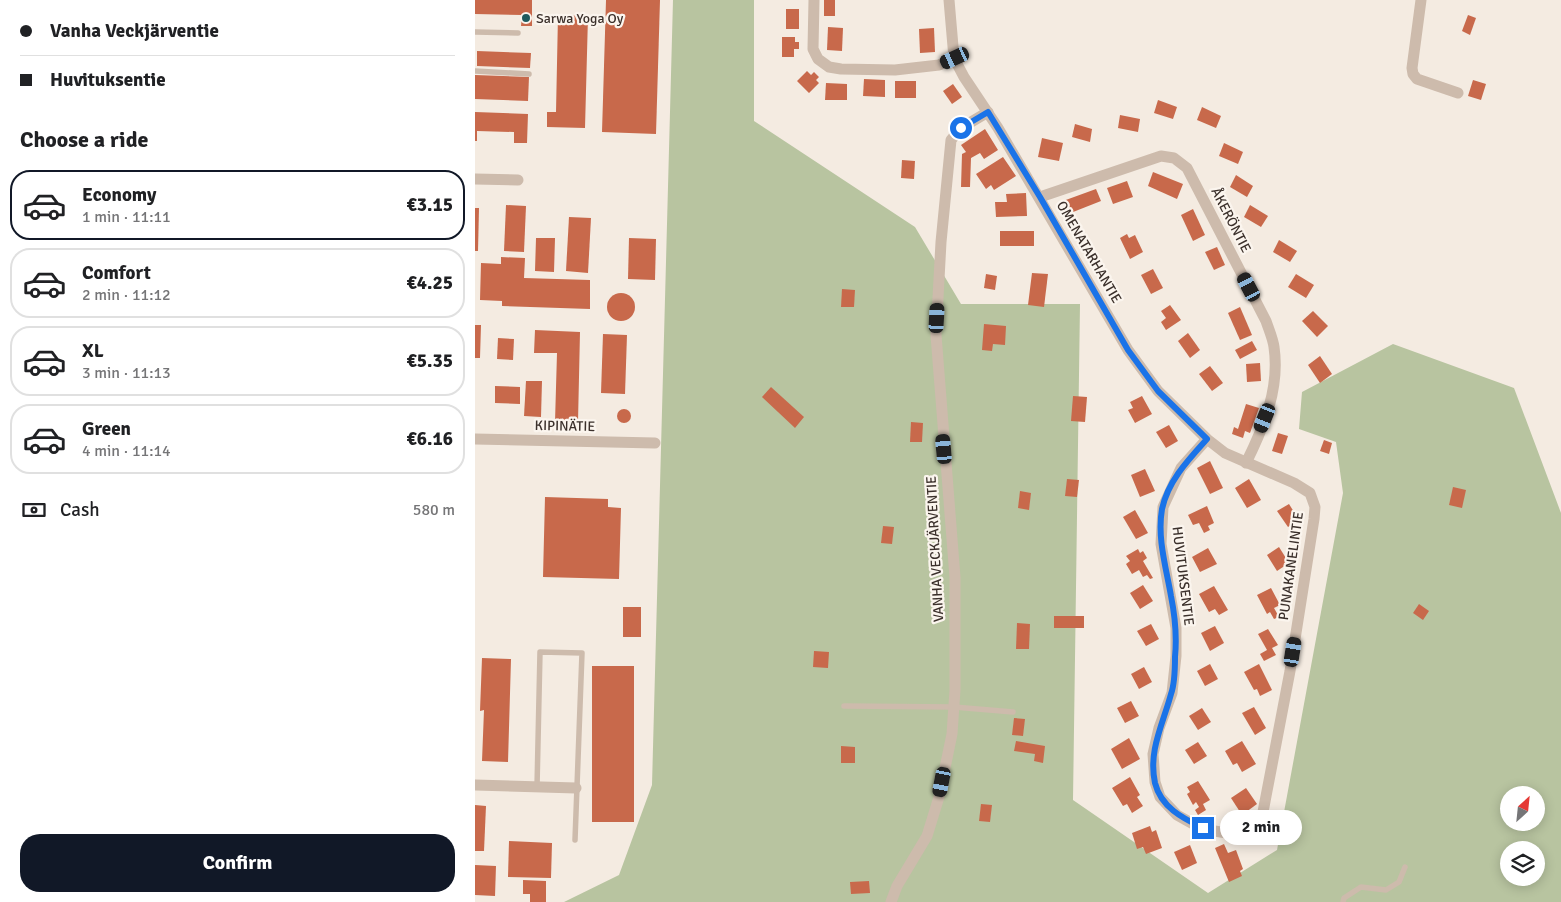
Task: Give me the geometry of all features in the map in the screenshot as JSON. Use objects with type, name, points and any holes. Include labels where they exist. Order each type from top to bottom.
[{"type":"street","points":[[814,0],[813,49],[818,59],[829,67],[895,70],[939,65],[955,58]]},
{"type":"street","name":"OMENATARHANTIE","points":[[949,0],[955,58],[973,92],[988,112],[1040,197],[1128,350],[1158,391],[1207,439],[1225,453],[1268,472]]},
{"type":"street","points":[[1421,0],[1412,68],[1413,74],[1417,79],[1458,93]]},
{"type":"street","name":"VANHA VECKJÄRVENTIE","points":[[891,902],[897,886],[927,836],[939,798],[952,734],[954,708],[955,577],[938,376],[936,326],[941,242],[951,140],[961,128],[988,112]]},
{"type":"street","name":"ÅKERÖNTIE","points":[[1040,197],[1161,156],[1173,158],[1187,168],[1266,321],[1274,346],[1275,380],[1272,400],[1246,463]]},
{"type":"street","points":[[475,179],[518,180]]},
{"type":"street","name":"KIPINÄTIE","points":[[475,439],[655,443]]},
{"type":"street","name":"HUVITUKSENTIE","points":[[1207,439],[1181,468],[1163,507],[1161,544],[1176,628],[1172,693],[1159,728],[1153,754],[1155,782],[1160,797],[1177,815],[1203,828],[1258,838]]},
{"type":"street","name":"PUNAKANELINTIE","points":[[1258,838],[1290,671],[1315,507],[1310,493],[1294,483],[1268,472]]},
{"type":"street","points":[[475,785],[576,788]]},
{"type":"lane","points":[[475,32],[518,33]]},
{"type":"lane","points":[[475,71],[529,74]]},
{"type":"lane","points":[[537,787],[540,652],[582,653],[575,840]]},
{"type":"lane","points":[[845,706],[954,708],[1013,712]]},
{"type":"lane","points":[[1343,902],[1344,898],[1361,887],[1386,890],[1399,882],[1405,867]]},
{"type":"green space","points":[[673,0],[754,0],[754,121],[915,227],[961,304],[1080,304],[1073,800],[1208,893],[1277,850],[1343,493],[1336,442],[1299,429],[1302,392],[1393,344],[1514,388],[1561,513],[1561,902],[564,902],[619,875],[652,785]]},
{"type":"building","points":[[475,0],[532,0],[532,26],[521,26],[522,15],[475,14]]},
{"type":"building","points":[[606,0],[660,0],[656,134],[602,132]]},
{"type":"building","points":[[824,0],[835,0],[835,16],[824,16]]},
{"type":"building","points":[[786,9],[799,9],[799,29],[786,29]]},
{"type":"building","points":[[558,15],[588,16],[585,128],[547,127],[547,112],[556,112]]},
{"type":"building","points":[[1468,15],[1476,18],[1470,35],[1462,31]]},
{"type":"building","points":[[828,27],[843,28],[842,51],[827,50]]},
{"type":"building","points":[[934,28],[935,52],[920,53],[919,29]]},
{"type":"building","points":[[782,37],[795,37],[795,42],[799,42],[799,49],[794,49],[794,57],[782,57]]},
{"type":"building","points":[[477,51],[531,53],[530,68],[477,66]]},
{"type":"building","points":[[807,71],[811,75],[814,72],[819,77],[816,80],[819,83],[809,93],[797,81]]},
{"type":"building","points":[[475,75],[529,77],[528,101],[475,99]]},
{"type":"building","points":[[864,79],[885,80],[885,97],[863,96]]},
{"type":"building","points":[[1473,80],[1486,84],[1481,100],[1468,96]]},
{"type":"building","points":[[895,81],[916,81],[916,98],[895,98]]},
{"type":"building","points":[[826,83],[847,84],[847,100],[825,100]]},
{"type":"building","points":[[953,84],[962,97],[952,104],[943,91]]},
{"type":"building","points":[[1158,100],[1177,107],[1173,119],[1154,113]]},
{"type":"building","points":[[1202,107],[1221,116],[1216,128],[1197,120]]},
{"type":"building","points":[[475,112],[528,114],[527,143],[514,143],[514,132],[477,131],[477,141],[475,141]]},
{"type":"building","points":[[1120,115],[1140,119],[1138,132],[1118,128]]},
{"type":"building","points":[[1075,124],[1092,129],[1090,142],[1072,137]]},
{"type":"building","points":[[985,129],[998,150],[984,159],[980,153],[971,158],[970,187],[961,187],[962,154],[966,152],[961,145]]},
{"type":"building","points":[[1042,138],[1063,143],[1059,161],[1038,157]]},
{"type":"building","points":[[1224,143],[1243,152],[1238,164],[1219,156]]},
{"type":"building","points":[[1003,157],[1016,176],[994,190],[991,185],[986,189],[976,174]]},
{"type":"building","points":[[902,160],[915,161],[914,179],[901,178]]},
{"type":"building","points":[[1153,172],[1183,184],[1177,199],[1148,186]]},
{"type":"building","points":[[1236,175],[1253,186],[1247,197],[1230,187]]},
{"type":"building","points":[[1127,181],[1133,197],[1113,204],[1107,188]]},
{"type":"building","points":[[1096,189],[1101,201],[1068,214],[1063,201]]},
{"type":"building","points":[[1026,193],[1027,216],[996,217],[995,202],[1007,202],[1006,194]]},
{"type":"building","points":[[506,205],[526,206],[524,252],[504,251]]},
{"type":"building","points":[[1250,205],[1268,216],[1261,227],[1244,217]]},
{"type":"building","points":[[475,208],[479,208],[478,251],[475,251]]},
{"type":"building","points":[[1193,209],[1205,235],[1193,241],[1181,215]]},
{"type":"building","points":[[569,217],[591,218],[588,273],[566,271]]},
{"type":"building","points":[[1000,231],[1034,231],[1034,246],[1000,246]]},
{"type":"building","points":[[1127,234],[1129,238],[1135,235],[1143,252],[1130,259],[1120,238]]},
{"type":"building","points":[[536,238],[555,238],[554,272],[535,271]]},
{"type":"building","points":[[629,238],[656,239],[655,280],[628,279]]},
{"type":"building","points":[[1279,240],[1297,251],[1290,262],[1273,252]]},
{"type":"building","points":[[1217,247],[1225,265],[1214,270],[1205,252]]},
{"type":"building","points":[[501,257],[525,258],[524,278],[590,280],[590,309],[502,306],[502,301],[480,300],[481,263],[501,264]]},
{"type":"building","points":[[1153,269],[1163,288],[1151,294],[1141,275]]},
{"type":"building","points":[[1032,273],[1048,274],[1044,307],[1028,305]]},
{"type":"building","points":[[986,274],[997,276],[995,290],[984,288]]},
{"type":"building","points":[[1296,274],[1314,285],[1306,298],[1288,287]]},
{"type":"building","points":[[842,289],[855,290],[854,307],[841,307]]},
{"type":"building","points":[[621,293],[631,297],[635,307],[631,317],[621,321],[611,317],[607,307],[611,297]]},
{"type":"building","points":[[1170,305],[1181,320],[1166,330],[1161,322],[1166,318],[1161,311]]},
{"type":"building","points":[[1240,307],[1252,335],[1240,340],[1228,313]]},
{"type":"building","points":[[1313,311],[1328,326],[1317,337],[1302,321]]},
{"type":"building","points":[[984,324],[1006,326],[1005,345],[993,344],[992,351],[982,350]]},
{"type":"building","points":[[475,325],[481,325],[480,358],[475,358]]},
{"type":"building","points":[[535,330],[580,332],[578,422],[555,422],[557,353],[534,353]]},
{"type":"building","points":[[1188,333],[1200,350],[1190,358],[1178,341]]},
{"type":"building","points":[[603,334],[627,335],[625,394],[601,393]]},
{"type":"building","points":[[498,338],[514,339],[513,360],[497,359]]},
{"type":"building","points":[[1252,341],[1257,350],[1240,359],[1235,350]]},
{"type":"building","points":[[1320,356],[1332,374],[1320,383],[1308,365]]},
{"type":"building","points":[[1260,363],[1261,381],[1247,382],[1246,364]]},
{"type":"building","points":[[1210,366],[1223,383],[1212,391],[1199,374]]},
{"type":"building","points":[[526,381],[542,381],[541,417],[524,416]]},
{"type":"building","points":[[495,386],[520,387],[520,404],[495,403]]},
{"type":"building","points":[[771,387],[804,417],[795,428],[762,397]]},
{"type":"building","points":[[1073,396],[1087,397],[1085,422],[1071,421]]},
{"type":"building","points":[[1142,396],[1152,414],[1135,423],[1128,410],[1133,408],[1130,402]]},
{"type":"building","points":[[1246,404],[1259,408],[1250,433],[1245,431],[1243,438],[1232,434],[1234,427],[1238,429]]},
{"type":"building","points":[[624,409],[629,411],[631,416],[629,421],[624,423],[619,421],[617,416],[619,411]]},
{"type":"building","points":[[911,422],[923,423],[922,442],[910,442]]},
{"type":"building","points":[[1169,425],[1178,441],[1166,448],[1156,432]]},
{"type":"building","points":[[1278,433],[1288,436],[1282,454],[1272,451]]},
{"type":"building","points":[[1324,440],[1332,443],[1329,454],[1320,451]]},
{"type":"building","points":[[1210,461],[1223,488],[1210,494],[1197,468]]},
{"type":"building","points":[[1145,469],[1155,491],[1140,497],[1131,475]]},
{"type":"building","points":[[1067,479],[1079,480],[1077,497],[1065,496]]},
{"type":"building","points":[[1249,479],[1261,500],[1247,508],[1235,488]]},
{"type":"building","points":[[1453,487],[1466,490],[1462,508],[1449,505]]},
{"type":"building","points":[[1020,491],[1031,493],[1029,510],[1018,508]]},
{"type":"building","points":[[545,497],[608,499],[608,507],[621,508],[619,579],[543,577]]},
{"type":"building","points":[[1289,504],[1299,520],[1288,527],[1277,511]]},
{"type":"building","points":[[1207,506],[1214,523],[1208,526],[1210,530],[1204,533],[1199,523],[1193,525],[1188,515]]},
{"type":"building","points":[[1135,510],[1148,533],[1136,539],[1123,517]]},
{"type":"building","points":[[883,526],[894,527],[892,544],[881,543]]},
{"type":"building","points":[[1279,547],[1289,563],[1277,571],[1267,555]]},
{"type":"building","points":[[1208,548],[1217,564],[1200,572],[1192,557]]},
{"type":"building","points":[[1138,549],[1140,553],[1143,551],[1147,558],[1143,561],[1153,578],[1150,579],[1147,575],[1143,577],[1139,570],[1132,574],[1126,564],[1130,561],[1126,556]]},
{"type":"building","points":[[1143,585],[1153,601],[1140,609],[1130,593]]},
{"type":"building","points":[[1214,586],[1228,610],[1219,615],[1215,609],[1209,612],[1199,594]]},
{"type":"building","points":[[1271,588],[1280,605],[1274,608],[1279,617],[1274,619],[1270,612],[1267,614],[1257,595]]},
{"type":"building","points":[[1419,604],[1429,611],[1423,620],[1413,613]]},
{"type":"building","points":[[623,607],[641,607],[641,637],[623,637]]},
{"type":"building","points":[[1054,616],[1084,616],[1084,628],[1054,628]]},
{"type":"building","points":[[1017,623],[1030,624],[1029,649],[1016,649]]},
{"type":"building","points":[[1151,624],[1159,639],[1146,646],[1137,631]]},
{"type":"building","points":[[1215,626],[1224,643],[1210,651],[1201,633]]},
{"type":"building","points":[[1268,629],[1278,645],[1272,648],[1276,655],[1264,661],[1260,654],[1267,650],[1258,634]]},
{"type":"building","points":[[814,651],[829,652],[828,668],[813,667]]},
{"type":"building","points":[[482,658],[511,659],[508,762],[482,761],[484,710],[480,711]]},
{"type":"building","points":[[1210,664],[1218,679],[1205,686],[1197,671]]},
{"type":"building","points":[[1259,664],[1272,690],[1260,696],[1257,689],[1254,690],[1244,672]]},
{"type":"building","points":[[592,666],[634,666],[634,822],[592,822]]},
{"type":"building","points":[[1144,667],[1152,682],[1139,689],[1131,674]]},
{"type":"building","points":[[1131,701],[1139,716],[1125,723],[1117,708]]},
{"type":"building","points":[[1254,707],[1266,728],[1255,735],[1242,713]]},
{"type":"building","points":[[1202,708],[1211,722],[1198,730],[1189,716]]},
{"type":"building","points":[[1014,718],[1025,719],[1023,736],[1012,735]]},
{"type":"building","points":[[1129,738],[1140,759],[1122,769],[1111,749]]},
{"type":"building","points":[[1016,741],[1045,746],[1043,763],[1034,761],[1035,754],[1014,751]]},
{"type":"building","points":[[1242,741],[1256,764],[1242,772],[1237,763],[1233,765],[1225,751]]},
{"type":"building","points":[[1198,742],[1207,756],[1194,764],[1185,750]]},
{"type":"building","points":[[841,746],[855,747],[855,763],[841,763]]},
{"type":"building","points":[[1130,777],[1140,795],[1137,797],[1143,806],[1132,813],[1127,804],[1123,806],[1112,788]]},
{"type":"building","points":[[1198,781],[1210,800],[1203,804],[1206,810],[1198,815],[1195,810],[1199,807],[1196,802],[1193,805],[1187,794],[1190,792],[1187,787]]},
{"type":"building","points":[[1246,788],[1257,804],[1242,815],[1231,798]]},
{"type":"building","points":[[981,804],[992,805],[990,822],[979,821]]},
{"type":"building","points":[[475,805],[486,806],[484,851],[475,851]]},
{"type":"building","points":[[1150,826],[1152,832],[1156,830],[1162,848],[1146,854],[1143,847],[1137,849],[1132,833]]},
{"type":"building","points":[[509,841],[552,843],[551,878],[508,877]]},
{"type":"building","points":[[1224,844],[1228,853],[1236,850],[1243,869],[1240,871],[1242,876],[1229,882],[1215,848]]},
{"type":"building","points":[[1190,845],[1197,863],[1182,870],[1174,852]]},
{"type":"building","points":[[475,865],[496,866],[495,896],[475,895]]},
{"type":"building","points":[[523,880],[546,881],[546,902],[530,902],[530,894],[523,894]]},
{"type":"building","points":[[869,881],[870,893],[851,894],[850,882]]},
{"type":"place","name":"Sarwa Yoga Oy","points":[[526,18]]},
{"type":"route","points":[[961,128],[988,112],[1040,197],[1128,350],[1158,391],[1207,439],[1181,468],[1171,486],[1163,507],[1161,544],[1176,628],[1175,656],[1172,693],[1159,728],[1153,754],[1155,782],[1160,797],[1177,815],[1203,828]]}]
